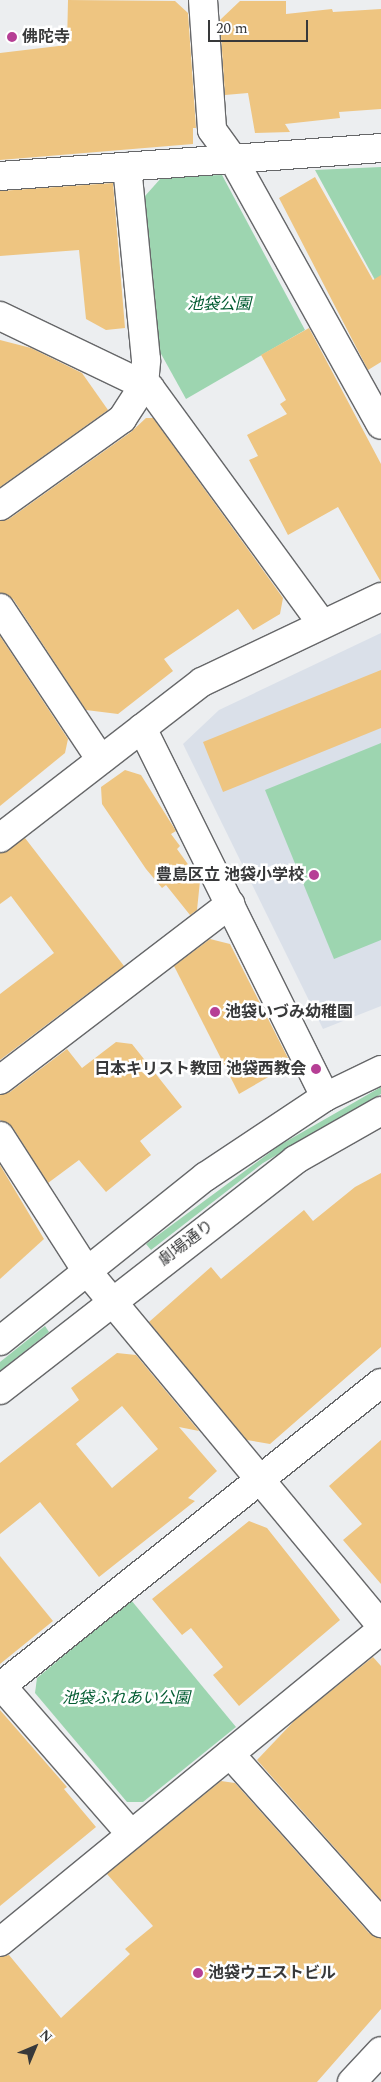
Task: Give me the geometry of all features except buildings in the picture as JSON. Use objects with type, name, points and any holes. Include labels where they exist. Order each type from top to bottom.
[{"type":"street","points":[[203,0],[212,130],[232,159],[381,425]]},
{"type":"street","points":[[0,176],[381,148]]},
{"type":"street","points":[[0,506],[122,419],[144,385],[146,360],[127,167]]},
{"type":"street","points":[[0,316],[150,388],[322,624]]},
{"type":"street","points":[[0,838],[202,682],[381,597]]},
{"type":"street","points":[[0,608],[101,760]]},
{"type":"street","points":[[142,728],[324,1097]]},
{"type":"street","points":[[0,1080],[230,904]]},
{"type":"street","points":[[0,1341],[86,1270],[205,1177],[324,1097],[381,1070]]},
{"type":"street","name":"劇場通り","points":[[0,1390],[110,1301],[295,1160],[381,1111]]},
{"type":"street","points":[[0,1136],[86,1270],[110,1301],[261,1479],[381,1625]]},
{"type":"street","points":[[131,1834],[0,1686],[381,1383]]},
{"type":"street","points":[[0,1942],[381,1630]]},
{"type":"street","points":[[230,1754],[381,1923]]},
{"type":"street","points":[[353,2082],[381,2051]]},
{"type":"shaded area","name":"豊島区立 池袋小学校","points":[[381,633],[381,1006],[323,1029],[183,744],[219,710]]},
{"type":"green space","points":[[381,167],[381,291],[315,170]]},
{"type":"green space","name":"池袋公園","points":[[222,175],[305,330],[186,399],[160,352],[145,196],[162,177]]},
{"type":"green space","points":[[381,743],[381,940],[334,959],[265,790]]},
{"type":"green space","points":[[381,1087],[381,1094],[263,1163],[151,1250],[146,1244],[280,1145]]},
{"type":"green space","points":[[45,1326],[49,1332],[0,1371],[0,1362]]},
{"type":"green space","name":"池袋ふれあい公園","points":[[131,1600],[236,1727],[143,1802],[127,1802],[35,1693],[37,1678]]},
{"type":"place","name":"佛陀寺","points":[[12,37]]},
{"type":"place","name":"豊島区立 池袋小学校","points":[[314,875]]},
{"type":"place","name":"池袋いづみ幼稚園","points":[[215,1012]]},
{"type":"place","name":"日本キリスト教団 池袋西教会","points":[[316,1069]]},
{"type":"place","name":"池袋ウエストビル","points":[[198,1973]]}]
